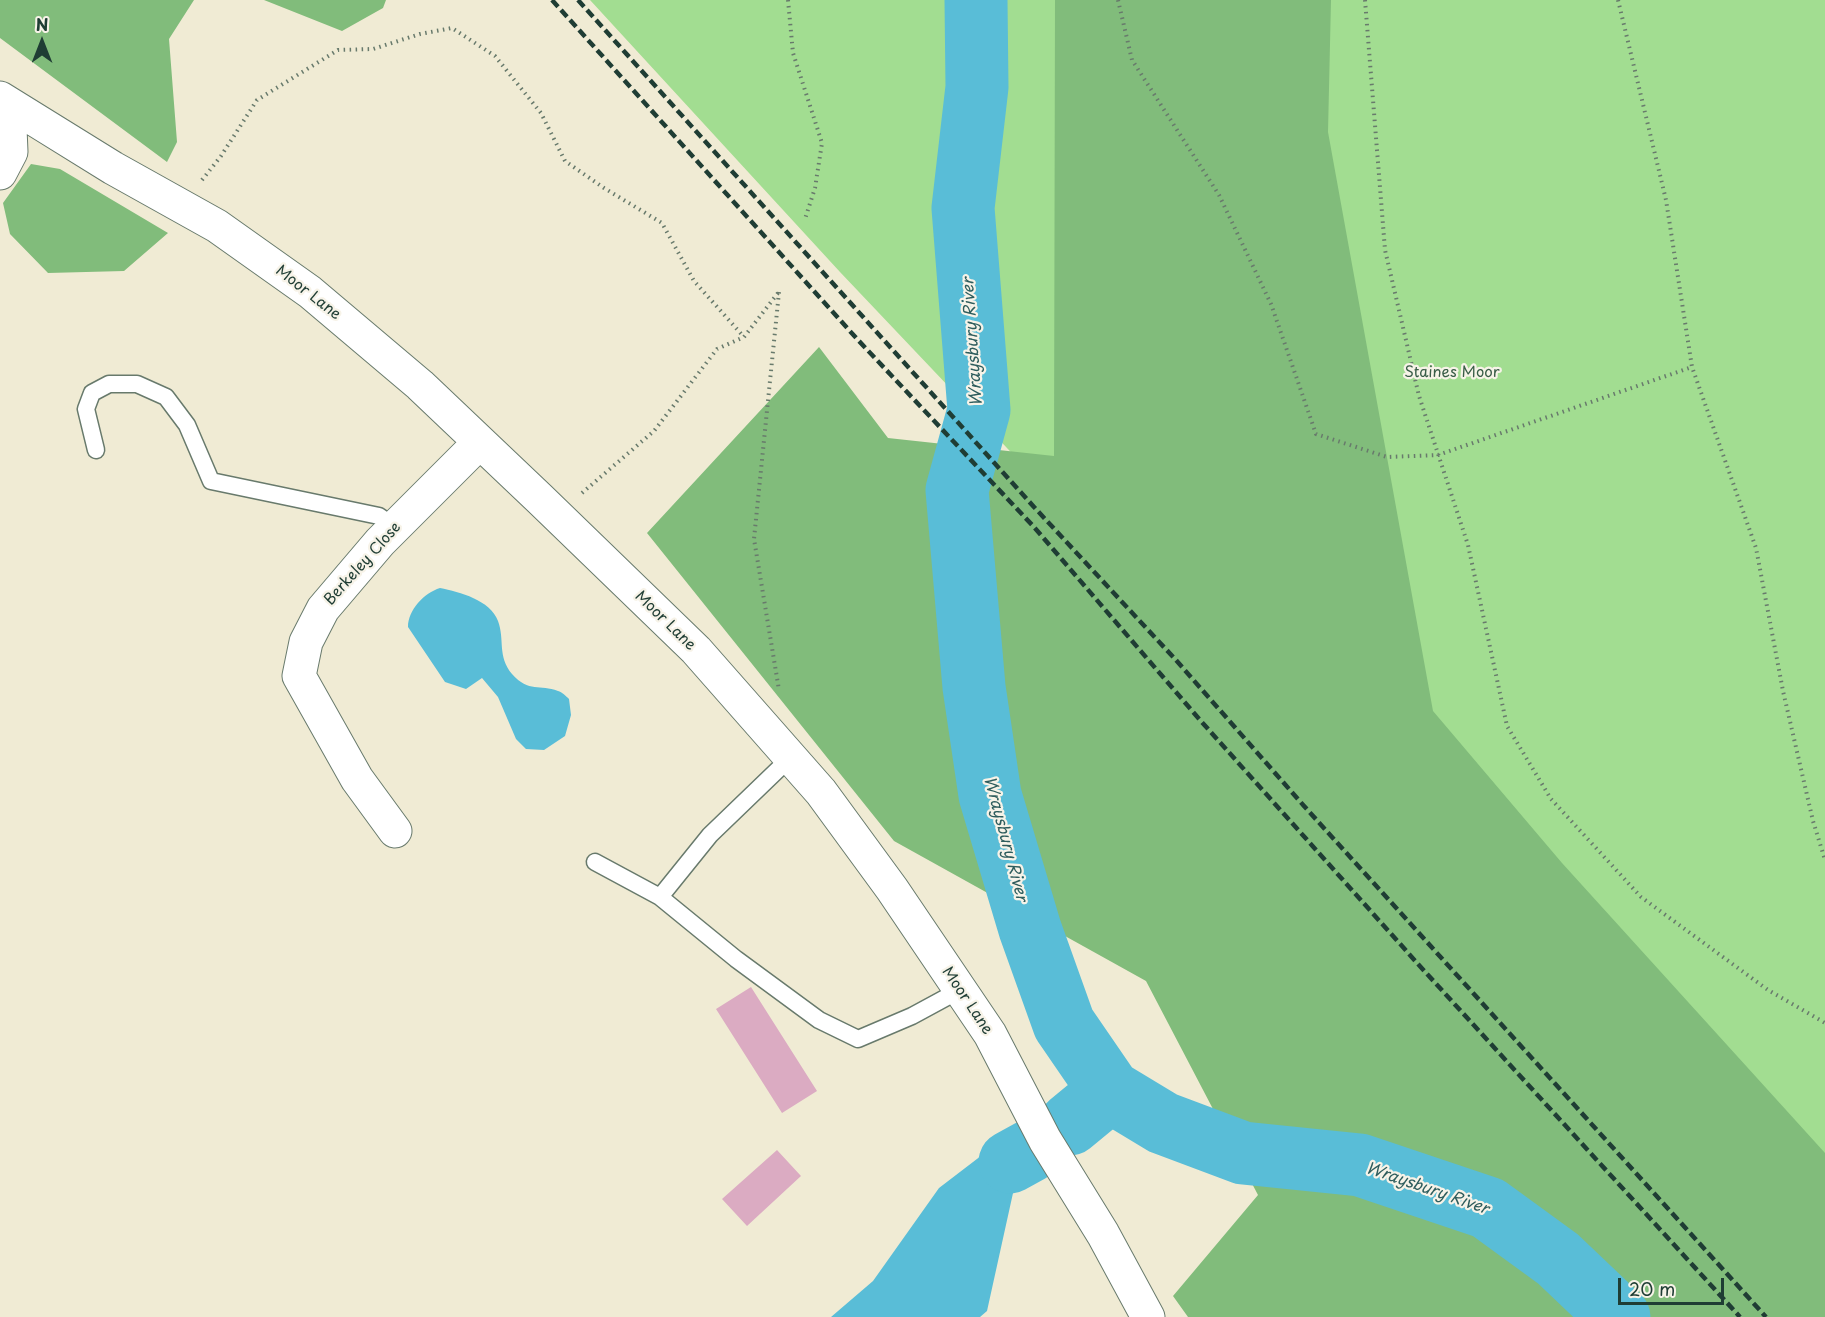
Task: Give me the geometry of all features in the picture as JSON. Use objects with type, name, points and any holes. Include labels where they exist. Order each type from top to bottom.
[{"type":"street","points":[[0,173],[11,152],[5,101]]},
{"type":"street","name":"Moor Lane","points":[[5,101],[217,226],[310,292],[420,385],[696,650],[821,792],[892,889],[990,1034],[1045,1140],[1102,1234],[1148,1317]]},
{"type":"street","name":"Berkeley Close","points":[[395,831],[357,779],[299,676],[306,642],[323,609],[395,527],[480,442]]},
{"type":"lane","points":[[96,450],[86,409],[92,393],[109,384],[137,384],[166,397],[187,425],[211,482],[379,516],[395,527]]},
{"type":"lane","points":[[660,897],[710,835],[791,757]]},
{"type":"lane","points":[[595,862],[660,897],[736,959],[819,1020],[858,1039],[912,1016],[960,990]]},
{"type":"path","points":[[788,0],[794,53],[822,143],[815,188],[805,219]]},
{"type":"path","points":[[1118,0],[1132,60],[1219,195],[1271,304],[1316,434],[1387,457],[1438,455],[1692,367]]},
{"type":"path","points":[[1365,0],[1385,250],[1419,396],[1468,545],[1507,726],[1551,799],[1641,897],[1768,990],[1825,1023]]},
{"type":"path","points":[[1618,0],[1666,200],[1692,367],[1756,548],[1786,702],[1813,821],[1825,860]]},
{"type":"path","points":[[181,206],[221,156],[257,100],[338,50],[373,49],[420,34],[452,28],[495,56],[541,113],[565,161],[662,223],[694,281],[744,337]]},
{"type":"path","points":[[557,516],[654,431],[717,349],[744,337],[779,292],[754,539],[781,700]]},
{"type":"green space","points":[[0,0],[194,0],[169,39],[177,142],[167,162],[0,38]]},
{"type":"green space","points":[[264,0],[386,0],[383,8],[342,31]]},
{"type":"green space","name":"Staines Moor","points":[[590,0],[1825,0],[1825,1317],[1710,1189],[840,272]]},
{"type":"green space","points":[[1055,0],[1331,0],[1328,132],[1433,711],[1562,863],[1825,1153],[1825,1317],[1188,1317],[1173,1296],[1258,1195],[1146,981],[894,841],[647,533],[819,347],[888,438],[1054,456]]},
{"type":"green space","points":[[31,164],[60,169],[168,233],[124,271],[48,273],[10,234],[3,203]]},
{"type":"water","points":[[440,588],[473,598],[494,614],[500,628],[504,661],[518,680],[529,686],[552,689],[569,699],[571,715],[565,736],[544,750],[526,749],[516,739],[498,697],[482,678],[466,689],[445,682],[408,627],[411,614],[418,603],[428,594]]},
{"type":"water","points":[[990,1149],[1010,1162],[1015,1184],[987,1311],[980,1317],[831,1317],[873,1281],[939,1188]]},
{"type":"building","points":[[751,987],[817,1091],[782,1113],[716,1009]]},
{"type":"building","points":[[777,1150],[801,1176],[747,1226],[722,1199]]},
{"type":"waterway","name":"Wraysbury River","points":[[976,0],[977,87],[963,208],[979,410],[957,490],[974,687],[990,795],[1030,929],[1064,1024],[1110,1091],[1163,1123],[1243,1153],[1360,1165],[1488,1208],[1558,1259],[1619,1317]]},
{"type":"waterway","points":[[1070,1124],[1110,1091]]},
{"type":"waterway","points":[[1010,1162],[1030,1151]]},
{"type":"railway","points":[[552,0],[858,340],[1034,527],[1200,720],[1418,964],[1740,1317]]},
{"type":"railway","points":[[578,0],[1034,507],[1175,659],[1304,806],[1766,1317]]}]
